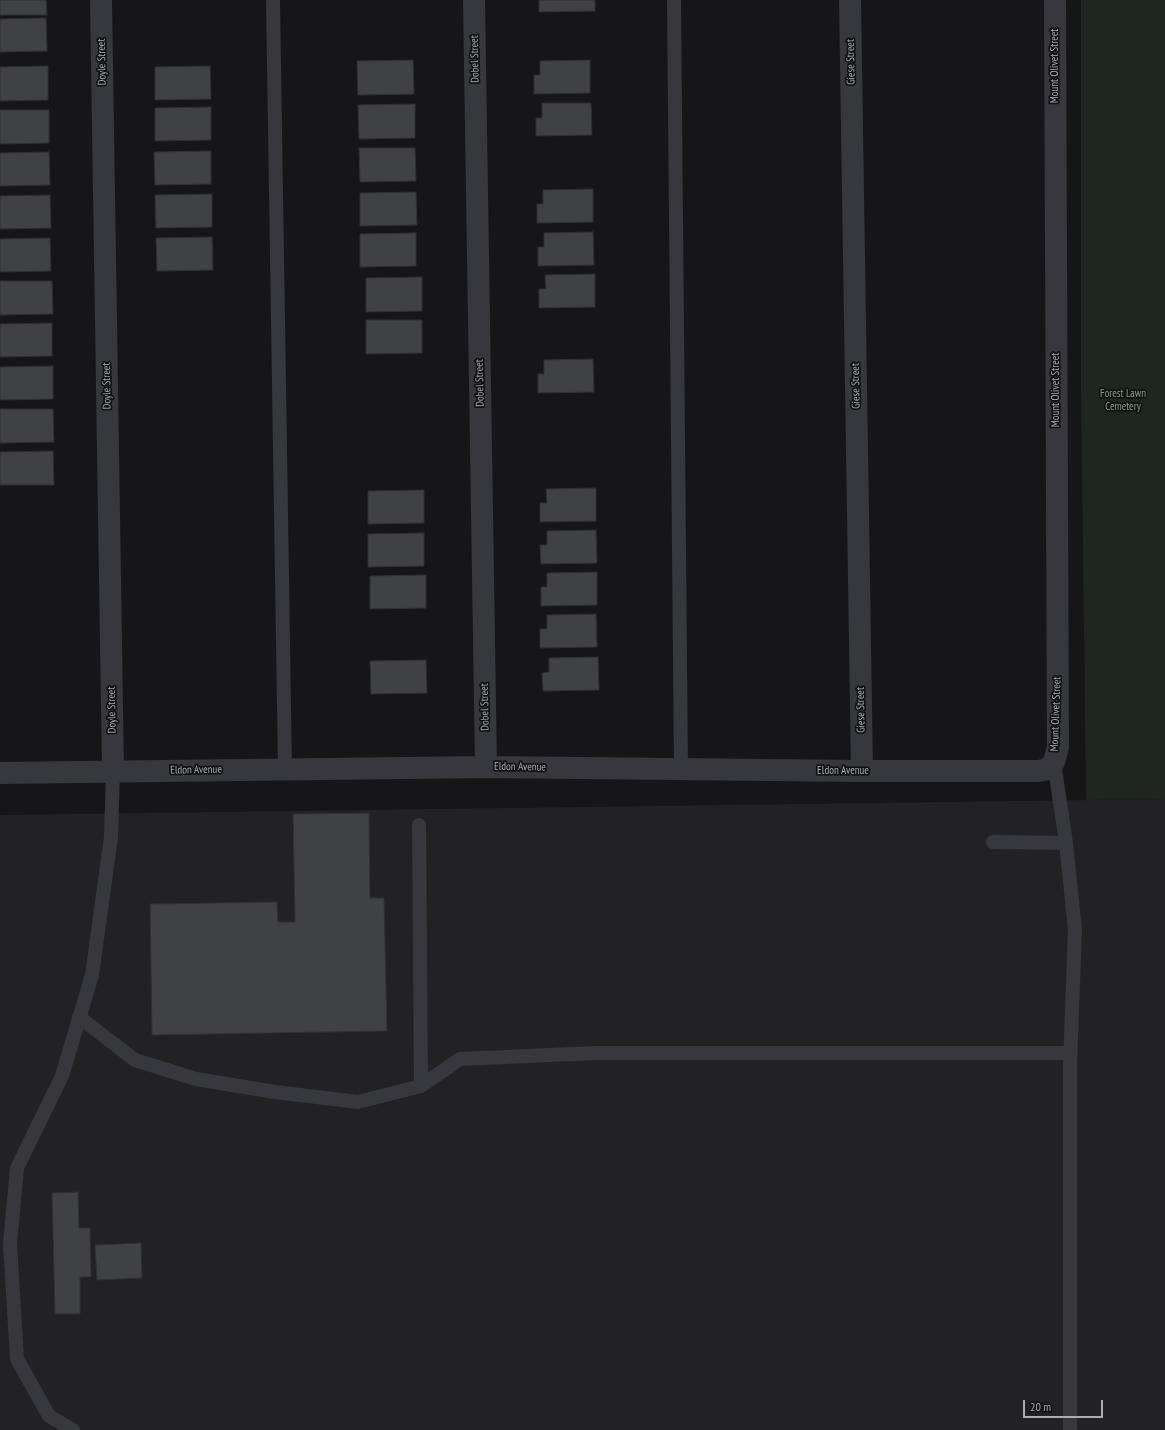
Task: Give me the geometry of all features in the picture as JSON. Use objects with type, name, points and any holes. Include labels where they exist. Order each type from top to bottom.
[{"type":"street","name":"Doyle Street","points":[[101,0],[112,771]]},
{"type":"street","name":"Dobel Street","points":[[474,0],[486,767]]},
{"type":"street","name":"Giese Street","points":[[850,0],[862,771]]},
{"type":"street","name":"Mount Olivet Street","points":[[1046,766],[1058,747],[1055,0]]},
{"type":"street","name":"Eldon Avenue","points":[[0,773],[486,767],[862,771],[1046,766]]},
{"type":"lane","points":[[273,0],[285,769]]},
{"type":"lane","points":[[674,0],[681,769]]},
{"type":"lane","points":[[1046,766],[1066,843],[1075,930],[1071,1053],[1070,1430]]},
{"type":"lane","points":[[73,1430],[49,1416],[17,1359],[10,1244],[17,1168],[62,1076],[92,975],[110,837],[112,771]]},
{"type":"lane","points":[[418,826],[422,1086]]},
{"type":"lane","points":[[993,842],[1066,843]]},
{"type":"lane","points":[[79,1017],[136,1060],[196,1079],[275,1092],[358,1102],[422,1086],[460,1059],[595,1053],[1071,1053]]},
{"type":"shaded area","points":[[1165,799],[1165,1430],[0,1430],[0,815]]},
{"type":"green space","name":"Forest Lawn Cemetery","points":[[1081,0],[1165,0],[1165,799],[1086,800],[1081,391]]},
{"type":"building","points":[[0,0],[46,0],[47,15],[0,15]]},
{"type":"building","points":[[539,0],[595,0],[595,11],[539,12]]},
{"type":"building","points":[[46,18],[47,51],[0,52],[0,19]]},
{"type":"building","points":[[413,60],[414,94],[358,95],[357,61]]},
{"type":"building","points":[[590,60],[590,93],[534,94],[534,75],[540,75],[540,61]]},
{"type":"building","points":[[48,66],[48,100],[0,101],[0,67]]},
{"type":"building","points":[[210,66],[211,99],[155,100],[155,67]]},
{"type":"building","points":[[542,103],[591,103],[592,135],[536,136],[536,118],[542,118]]},
{"type":"building","points":[[415,104],[415,138],[359,139],[358,105]]},
{"type":"building","points":[[211,107],[211,140],[155,141],[155,108]]},
{"type":"building","points":[[0,110],[49,110],[49,143],[0,144]]},
{"type":"building","points":[[359,148],[415,148],[416,181],[360,182]]},
{"type":"building","points":[[211,151],[211,184],[155,185],[154,152]]},
{"type":"building","points":[[49,152],[50,185],[0,186],[0,153]]},
{"type":"building","points":[[593,189],[593,222],[537,223],[537,204],[543,204],[543,190]]},
{"type":"building","points":[[416,192],[417,225],[360,226],[360,193]]},
{"type":"building","points":[[212,194],[212,227],[156,228],[155,195]]},
{"type":"building","points":[[50,195],[51,228],[0,229],[0,196]]},
{"type":"building","points":[[593,232],[594,265],[538,266],[538,247],[544,247],[544,233]]},
{"type":"building","points":[[416,233],[416,266],[360,267],[360,234]]},
{"type":"building","points":[[212,237],[213,270],[157,271],[156,238]]},
{"type":"building","points":[[50,238],[51,271],[0,272],[0,239]]},
{"type":"building","points":[[595,274],[595,307],[539,308],[539,289],[546,289],[545,275]]},
{"type":"building","points":[[422,277],[422,311],[366,312],[366,278]]},
{"type":"building","points":[[0,281],[52,281],[53,314],[0,315]]},
{"type":"building","points":[[366,320],[422,320],[422,353],[366,354]]},
{"type":"building","points":[[52,323],[52,356],[0,357],[0,324]]},
{"type":"building","points":[[593,359],[594,392],[538,393],[538,374],[544,374],[544,360]]},
{"type":"building","points":[[53,366],[53,399],[0,400],[0,367]]},
{"type":"building","points":[[0,409],[53,409],[54,442],[0,443]]},
{"type":"building","points":[[53,451],[54,485],[0,485],[0,452]]},
{"type":"building","points":[[596,488],[596,521],[540,522],[540,503],[547,503],[546,489]]},
{"type":"building","points":[[424,490],[424,523],[368,524],[368,491]]},
{"type":"building","points":[[596,530],[597,563],[541,564],[540,545],[547,545],[547,531]]},
{"type":"building","points":[[424,533],[424,566],[368,567],[368,534]]},
{"type":"building","points":[[597,572],[597,605],[541,606],[541,587],[547,587],[547,573]]},
{"type":"building","points":[[426,575],[426,608],[370,609],[370,576]]},
{"type":"building","points":[[596,614],[597,647],[540,648],[540,629],[547,629],[547,615]]},
{"type":"building","points":[[598,657],[599,690],[543,691],[542,673],[549,672],[549,658]]},
{"type":"building","points":[[426,660],[427,693],[371,694],[370,661]]},
{"type":"building","points":[[369,813],[370,898],[384,898],[387,1031],[152,1035],[150,904],[277,902],[278,922],[295,922],[293,814]]},
{"type":"building","points":[[78,1192],[79,1228],[90,1228],[91,1277],[80,1277],[80,1314],[55,1314],[52,1193]]},
{"type":"building","points":[[141,1243],[142,1278],[97,1280],[95,1245]]}]
